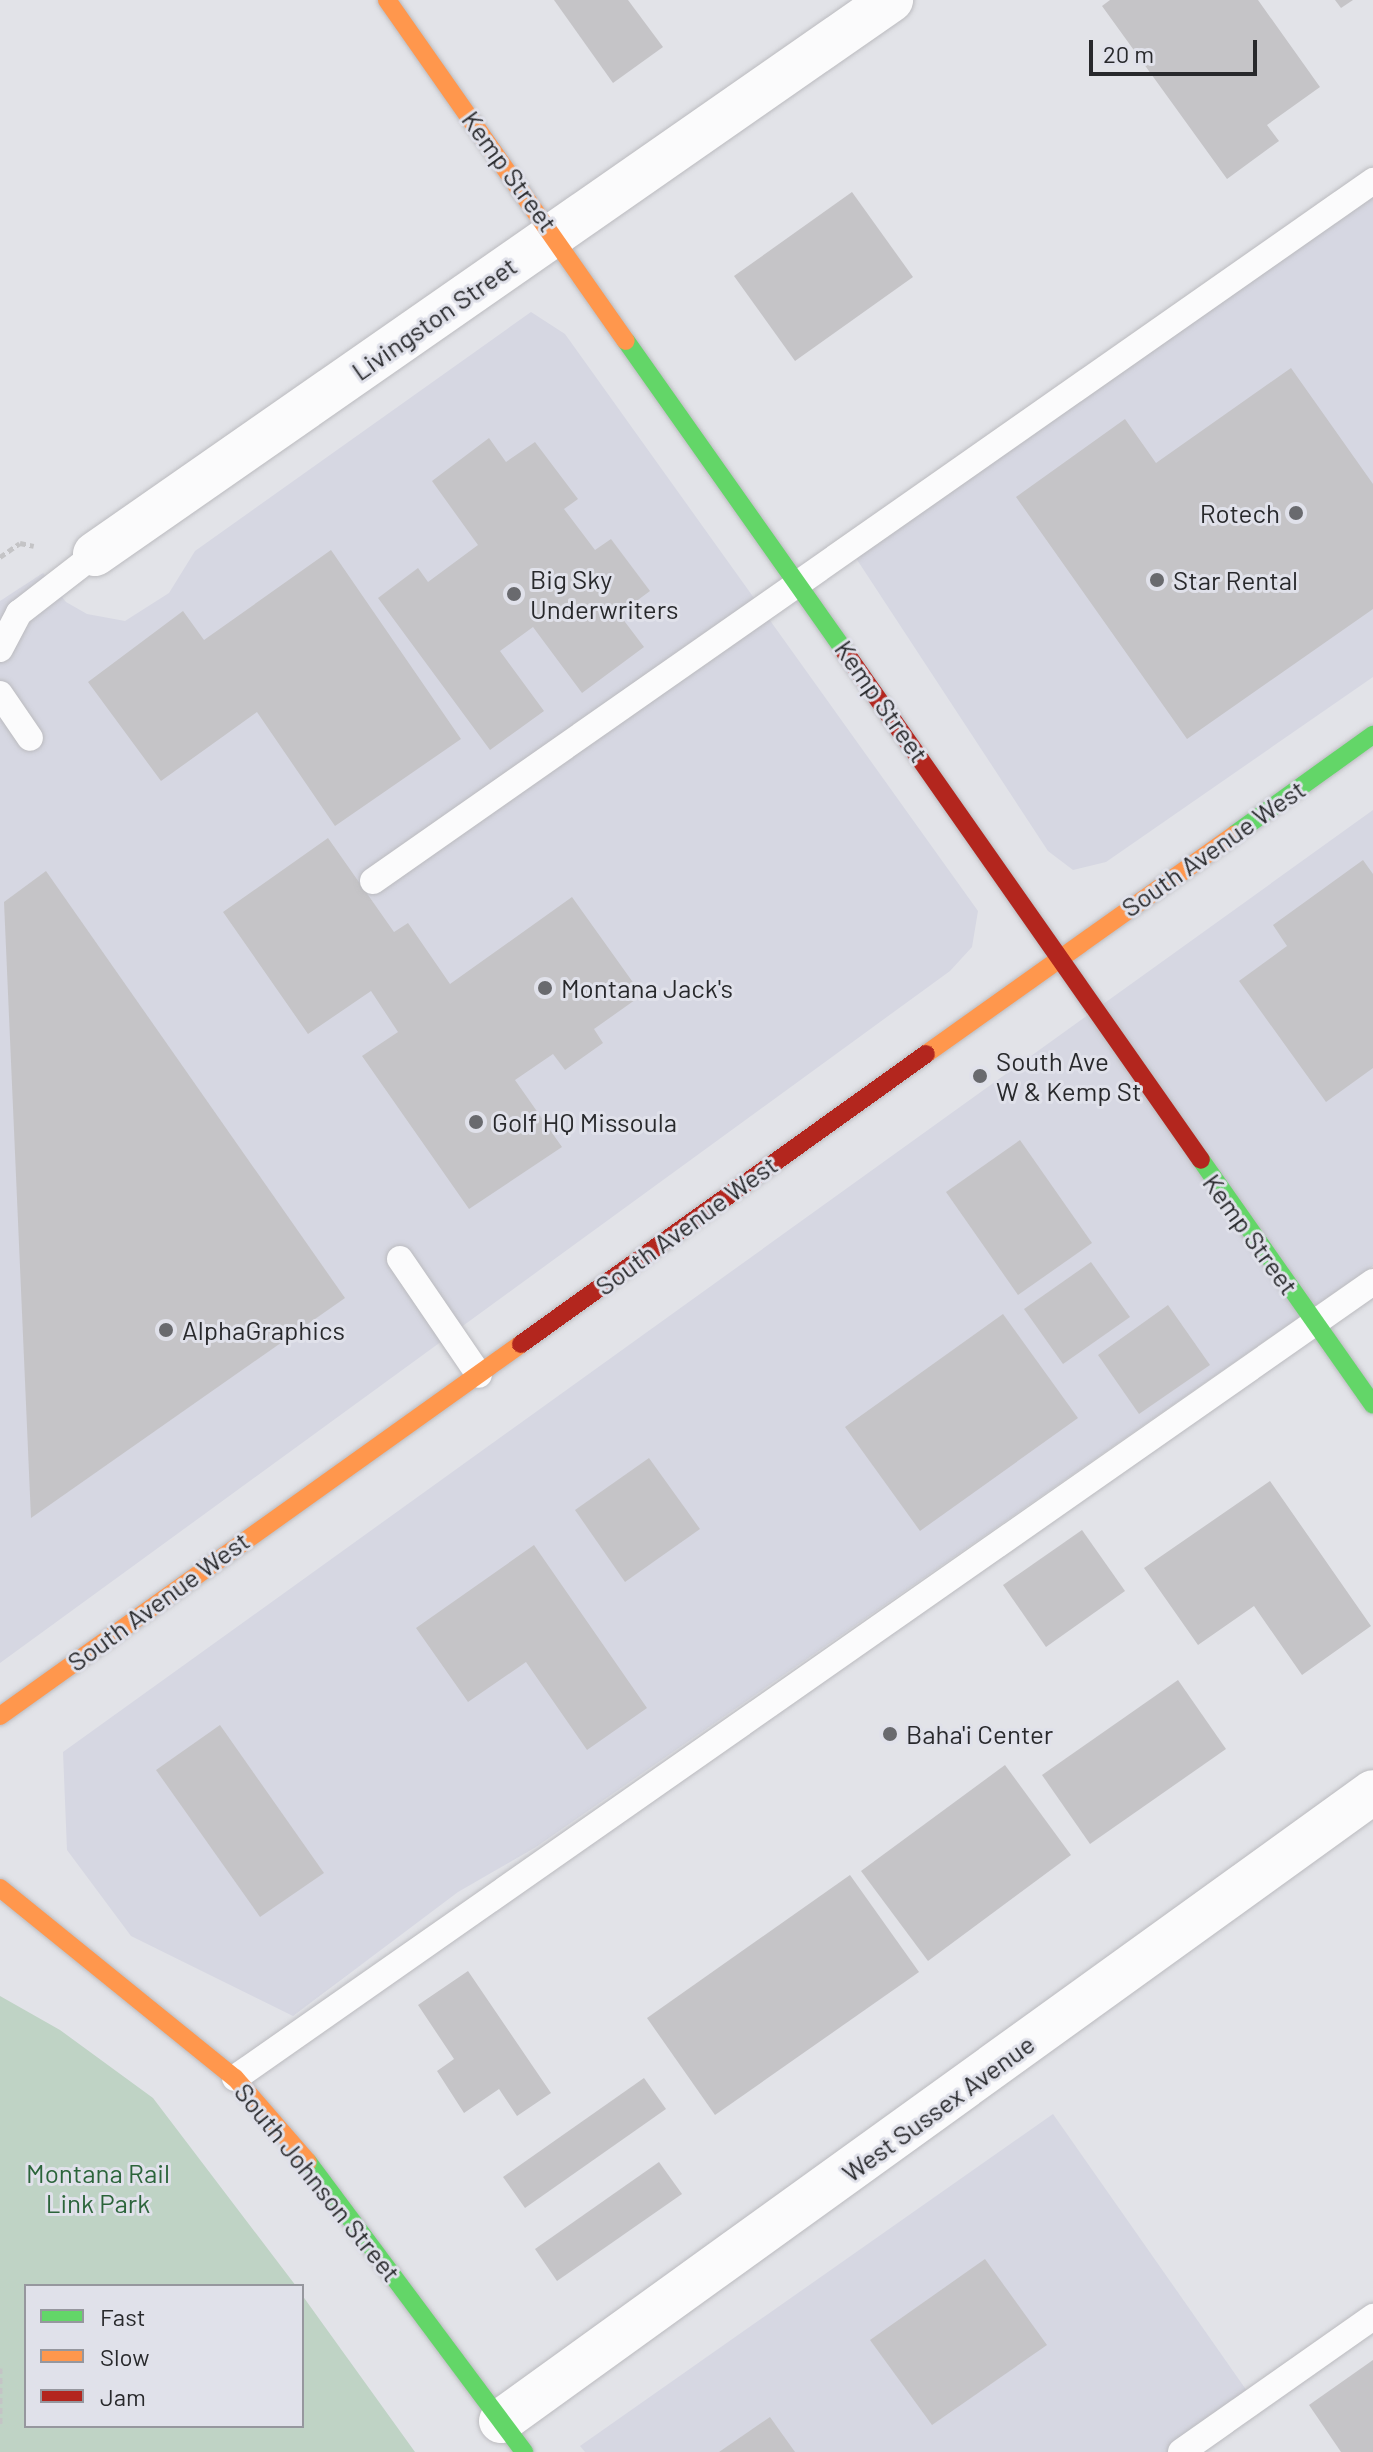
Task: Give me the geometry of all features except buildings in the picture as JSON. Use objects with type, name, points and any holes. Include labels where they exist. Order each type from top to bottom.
[{"type":"street","name":"Kemp Street","points":[[387,0],[555,234],[1373,1405]]},
{"type":"street","name":"Livingston Street","points":[[95,554],[891,0]]},
{"type":"street","name":"South Avenue West","points":[[0,1716],[291,1503],[479,1375],[1058,956],[1373,735]]},
{"type":"street","name":"West Sussex Avenue","points":[[512,2437],[1373,1792]]},
{"type":"street","name":"South Johnson Street","points":[[0,1888],[235,2078],[321,2177],[512,2437]]},
{"type":"lane","points":[[373,881],[1373,181]]},
{"type":"lane","points":[[0,649],[19,613],[95,554]]},
{"type":"lane","points":[[0,694],[30,738]]},
{"type":"lane","points":[[400,1259],[479,1375]]},
{"type":"lane","points":[[235,2078],[1373,1282]]},
{"type":"lane","points":[[1181,2452],[1373,2317]]},
{"type":"path","points":[[0,2368],[0,2425]]},
{"type":"shaded area","points":[[1373,181],[1373,677],[1106,862],[1073,870],[1048,851],[850,549]]},
{"type":"shaded area","points":[[531,312],[565,334],[978,911],[972,947],[950,971],[0,1663],[0,601],[43,573],[66,602],[87,614],[125,621],[169,593],[195,551]]},
{"type":"shaded area","points":[[1373,810],[1373,1266],[536,1847],[458,1892],[293,2016],[131,1936],[67,1850],[63,1752]]},
{"type":"shaded area","points":[[1053,2114],[1254,2401],[1181,2452],[585,2452],[580,2446]]},
{"type":"green space","name":"Montana Rail Link Park","points":[[0,1996],[60,2030],[153,2098],[294,2284],[24,2284],[24,2428],[304,2428],[304,2298],[415,2452],[0,2452]]},
{"type":"traffic: fast","points":[[626,341],[845,652]]},
{"type":"traffic: fast","points":[[1235,834],[1373,735]]},
{"type":"traffic: fast","points":[[1201,1160],[1373,1405]]},
{"type":"traffic: fast","points":[[308,2162],[524,2452]]},
{"type":"traffic: slow","points":[[387,0],[626,341]]},
{"type":"traffic: slow","points":[[926,1054],[1235,834]]},
{"type":"traffic: slow","points":[[0,1716],[521,1344]]},
{"type":"traffic: slow","points":[[0,1888],[235,2078],[308,2162]]},
{"type":"traffic: jam","points":[[845,652],[1201,1160]]},
{"type":"traffic: jam","points":[[521,1344],[926,1054]]},
{"type":"place","name":"Rotech","points":[[1296,513]]},
{"type":"place","name":"Star Rental","points":[[1157,580]]},
{"type":"place","name":"Big Sky Underwriters","points":[[514,594]]},
{"type":"place","name":"Montana Jack's","points":[[545,988]]},
{"type":"place","name":"South Ave W & Kemp St","points":[[980,1076]]},
{"type":"place","name":"Golf HQ Missoula","points":[[476,1122]]},
{"type":"place","name":"AlphaGraphics","points":[[166,1330]]},
{"type":"place","name":"Baha'i Center","points":[[890,1734]]}]
